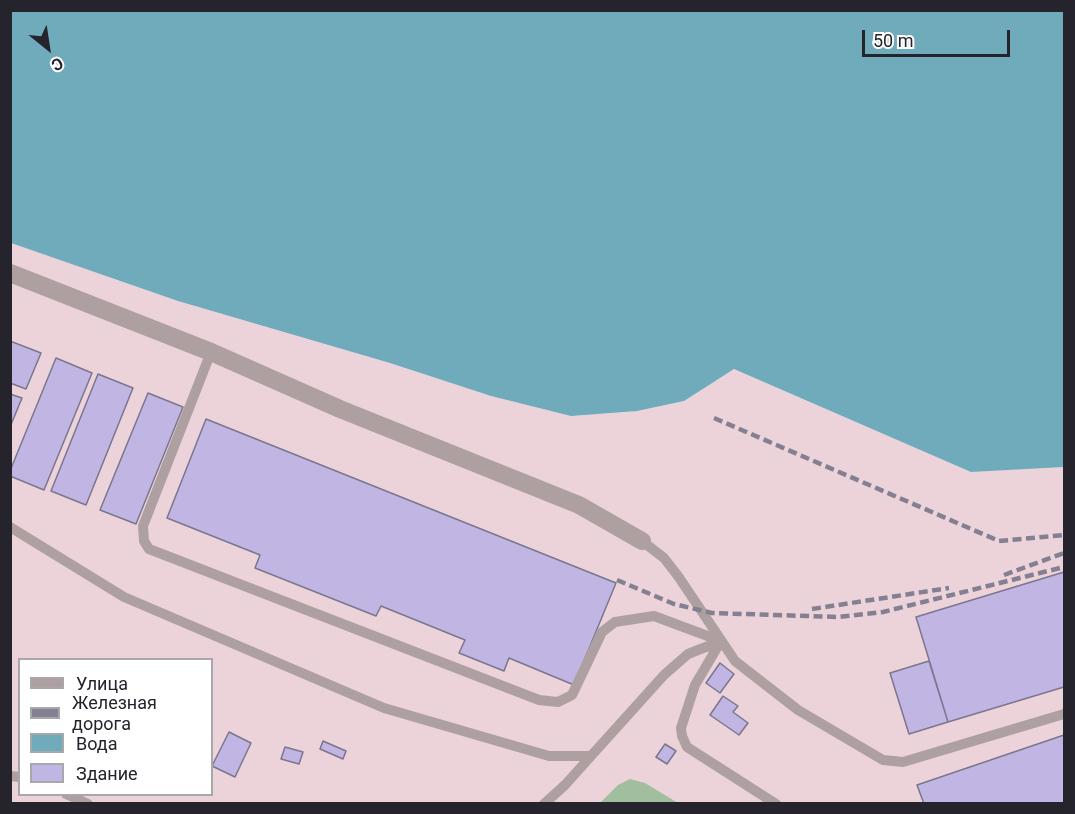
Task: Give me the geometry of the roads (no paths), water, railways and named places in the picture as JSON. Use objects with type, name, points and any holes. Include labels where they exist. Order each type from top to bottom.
[{"type":"street","points":[[10,273],[211,352],[340,409],[579,505],[642,541]]},
{"type":"lane","points":[[211,352],[143,526],[144,541],[149,549],[539,700],[558,702],[572,696],[602,632],[615,622],[654,616],[721,641]]},
{"type":"lane","points":[[10,527],[124,597],[384,708],[549,756],[591,756]]},
{"type":"lane","points":[[642,541],[664,558],[678,576],[735,661],[798,710],[883,760],[903,762],[1065,714]]},
{"type":"lane","points":[[544,804],[565,785],[664,675],[688,654],[721,641]]},
{"type":"lane","points":[[721,641],[695,685],[681,728],[682,736],[687,747],[777,804]]},
{"type":"lane","points":[[68,796],[88,804]]},
{"type":"water","points":[[11,10],[1064,11],[1064,467],[971,472],[734,369],[684,401],[637,411],[571,416],[491,396],[390,363],[178,301],[11,243]]},
{"type":"railway","points":[[714,418],[999,541],[1064,535]]},
{"type":"railway","points":[[1004,575],[1064,553]]},
{"type":"railway","points":[[617,580],[674,604],[712,613],[839,617],[883,612],[1064,567]]},
{"type":"railway","points":[[812,609],[949,588]]}]
